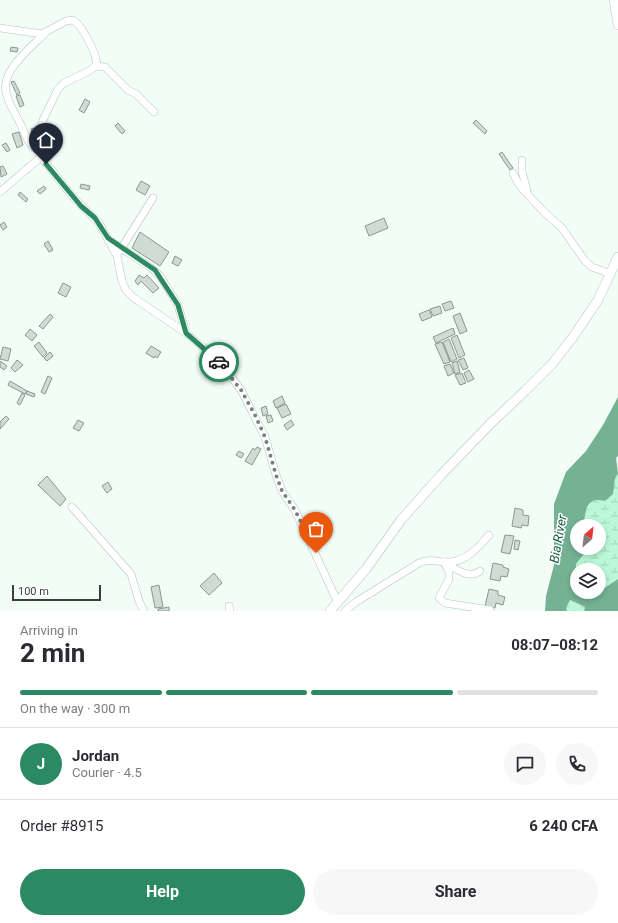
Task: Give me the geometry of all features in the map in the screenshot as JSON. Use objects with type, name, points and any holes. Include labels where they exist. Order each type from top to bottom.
[{"type":"main road","points":[[614,0],[618,24]]},
{"type":"main road","points":[[330,611],[366,569],[401,520],[441,475],[490,424],[552,364],[573,337],[598,300],[618,257]]},
{"type":"street","points":[[0,192],[41,154],[40,130],[43,120],[58,89],[64,83],[96,66],[98,61],[95,54],[76,22],[69,20],[45,33],[11,69],[6,83],[6,91],[9,100],[31,146],[41,154],[73,197],[95,218],[108,238],[117,256],[122,281],[126,290],[134,298],[186,333],[221,363],[244,396],[265,437],[282,491],[295,510],[338,603]]},
{"type":"street","points":[[0,28],[38,34],[45,33]]},
{"type":"street","points":[[96,66],[108,70],[128,90],[136,94],[154,112]]},
{"type":"street","points":[[522,160],[522,171],[528,195]]},
{"type":"street","points":[[513,173],[518,183],[528,195],[562,228],[585,261],[592,267],[611,274]]},
{"type":"street","points":[[117,256],[153,198]]},
{"type":"street","points":[[108,238],[121,249],[150,267],[160,276],[178,305],[186,333]]},
{"type":"street","points":[[72,507],[131,574],[139,601],[144,611]]},
{"type":"street","points":[[345,611],[356,602],[419,563],[428,560],[449,563],[464,558],[476,550],[489,535]]},
{"type":"street","points":[[444,562],[463,573],[475,574],[480,571]]},
{"type":"street","points":[[444,562],[449,572],[449,579],[439,598],[445,603],[490,610]]},
{"type":"green space","points":[[618,473],[618,579],[606,587],[606,563],[577,563],[583,555],[606,555],[606,519],[584,519],[585,512],[591,502],[613,494],[615,479]]},
{"type":"green space","points":[[569,600],[585,607],[584,611],[567,611],[566,608]]},
{"type":"water","name":"Bia River","points":[[618,397],[618,456],[616,458],[618,473],[615,479],[613,494],[605,501],[599,500],[590,503],[586,510],[585,519],[570,519],[570,555],[583,555],[577,563],[570,563],[570,599],[606,599],[606,587],[618,579],[618,611],[584,611],[585,607],[570,600],[566,608],[567,611],[545,611],[546,596],[554,565],[554,504],[566,472],[586,451],[603,425]]},
{"type":"building","points":[[11,47],[18,48],[17,52],[10,51]]},
{"type":"building","points":[[14,81],[20,93],[17,95],[11,82]]},
{"type":"building","points":[[20,95],[24,105],[20,107],[16,96]]},
{"type":"building","points":[[85,99],[90,102],[84,113],[79,110]]},
{"type":"building","points":[[476,120],[487,131],[485,134],[473,123]]},
{"type":"building","points":[[118,123],[125,131],[122,134],[115,126]]},
{"type":"building","points":[[34,128],[36,137],[33,138],[31,129]]},
{"type":"building","points":[[19,132],[23,145],[17,148],[12,134]]},
{"type":"building","points":[[6,143],[10,150],[7,152],[2,145]]},
{"type":"building","points":[[502,152],[513,168],[510,170],[499,154]]},
{"type":"building","points":[[3,166],[7,174],[1,177],[0,167]]},
{"type":"building","points":[[141,181],[150,186],[145,195],[136,190]]},
{"type":"building","points":[[81,184],[90,186],[89,190],[80,188]]},
{"type":"building","points":[[44,186],[46,189],[40,194],[37,191]]},
{"type":"building","points":[[20,192],[28,199],[26,202],[18,195]]},
{"type":"building","points":[[384,218],[388,228],[369,236],[365,226]]},
{"type":"building","points":[[4,222],[7,227],[3,230],[0,225]]},
{"type":"building","points":[[140,232],[169,252],[160,266],[132,248]]},
{"type":"building","points":[[48,241],[53,250],[49,252],[44,244]]},
{"type":"building","points":[[175,256],[182,260],[178,266],[172,263]]},
{"type":"building","points":[[139,275],[144,278],[147,275],[159,288],[153,293],[141,281],[138,285],[135,281]]},
{"type":"building","points":[[63,283],[71,287],[66,297],[58,293]]},
{"type":"building","points":[[451,301],[454,308],[445,311],[442,304]]},
{"type":"building","points":[[440,306],[442,313],[433,316],[430,309]]},
{"type":"building","points":[[429,310],[432,317],[422,321],[419,314]]},
{"type":"building","points":[[460,313],[467,331],[460,334],[453,316]]},
{"type":"building","points":[[50,314],[53,317],[43,329],[39,326]]},
{"type":"building","points":[[453,328],[455,334],[436,343],[433,337]]},
{"type":"building","points":[[30,329],[37,335],[32,341],[25,335]]},
{"type":"building","points":[[457,335],[465,355],[459,358],[451,338]]},
{"type":"building","points":[[449,339],[457,359],[451,362],[443,342]]},
{"type":"building","points":[[39,342],[47,353],[43,357],[34,346]]},
{"type":"building","points":[[442,342],[450,362],[444,364],[435,344]]},
{"type":"building","points":[[151,346],[161,352],[157,358],[155,356],[154,358],[146,353]]},
{"type":"building","points":[[3,347],[11,349],[8,361],[0,359]]},
{"type":"building","points":[[50,352],[53,356],[47,361],[44,358]]},
{"type":"building","points":[[464,358],[468,368],[463,370],[458,360]]},
{"type":"building","points":[[17,360],[23,365],[15,372],[11,368]]},
{"type":"building","points":[[0,361],[7,366],[4,370],[0,367]]},
{"type":"building","points":[[457,361],[460,372],[455,374],[452,363]]},
{"type":"building","points":[[450,364],[454,373],[448,376],[444,366]]},
{"type":"building","points":[[469,370],[474,379],[468,382],[464,373]]},
{"type":"building","points":[[462,373],[466,383],[460,385],[455,375]]},
{"type":"building","points":[[48,376],[52,378],[45,394],[41,392]]},
{"type":"building","points":[[10,381],[27,391],[25,394],[8,385]]},
{"type":"building","points":[[27,391],[35,394],[34,397],[26,394]]},
{"type":"building","points":[[22,393],[25,395],[20,405],[17,403]]},
{"type":"building","points":[[282,396],[285,403],[276,408],[273,401]]},
{"type":"building","points":[[286,404],[291,414],[282,418],[277,408]]},
{"type":"building","points":[[266,406],[268,414],[263,416],[261,408]]},
{"type":"building","points":[[271,415],[273,421],[268,423],[266,416]]},
{"type":"building","points":[[6,416],[9,419],[0,429],[0,422]]},
{"type":"building","points":[[78,420],[84,423],[79,431],[73,428]]},
{"type":"building","points":[[291,420],[294,425],[287,430],[284,425]]},
{"type":"building","points":[[257,447],[261,449],[252,465],[245,461],[253,448],[255,450]]},
{"type":"building","points":[[239,451],[244,454],[241,458],[236,455]]},
{"type":"building","points":[[47,476],[66,499],[60,506],[38,485]]},
{"type":"building","points":[[108,482],[112,489],[107,493],[102,486]]},
{"type":"building","points":[[515,508],[523,510],[523,515],[529,516],[528,526],[522,525],[521,528],[512,526]]},
{"type":"building","points":[[505,535],[514,536],[510,554],[501,552]]},
{"type":"building","points":[[515,540],[520,541],[518,550],[514,549]]},
{"type":"building","points":[[493,563],[503,565],[503,567],[509,569],[507,577],[501,576],[500,581],[490,579]]},
{"type":"building","points":[[214,573],[222,583],[209,595],[200,586]]},
{"type":"building","points":[[159,585],[163,607],[155,608],[151,587]]},
{"type":"building","points":[[489,589],[498,591],[498,595],[505,597],[503,605],[496,603],[495,608],[485,606]]},
{"type":"building","points":[[169,607],[169,611],[158,611],[158,609]]},
{"type":"way so far","points":[[219,362],[241,390],[254,413],[265,437],[282,491],[295,510],[316,553]]},
{"type":"route","points":[[46,164],[81,206],[95,218],[108,238],[121,249],[155,270],[178,305],[186,333],[219,362]]}]
